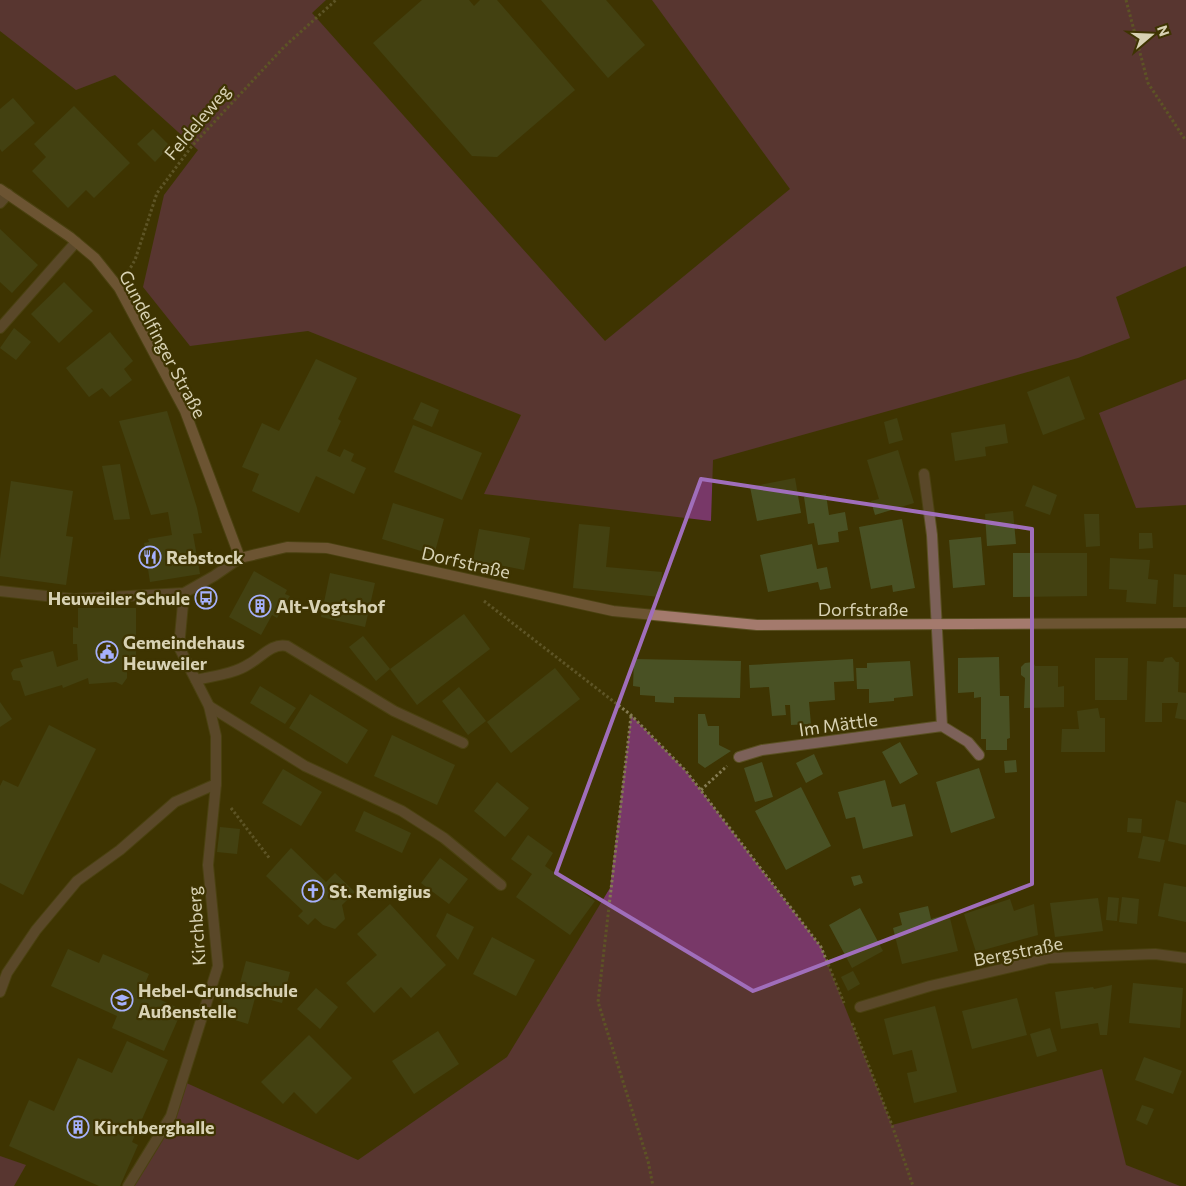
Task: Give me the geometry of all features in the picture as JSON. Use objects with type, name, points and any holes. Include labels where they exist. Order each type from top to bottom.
[{"type":"street","name":"Gundelfinger Straße","points":[[4,191],[76,242],[95,258],[119,288],[185,412],[240,558]]},
{"type":"street","points":[[0,203],[4,191]]},
{"type":"street","points":[[0,328],[76,242]]},
{"type":"street","name":"Dorfstraße","points":[[924,474],[932,535],[936,625]]},
{"type":"street","name":"Dorfstraße","points":[[0,592],[74,600],[184,593],[240,558],[287,547],[327,548],[363,554],[454,577],[613,611],[758,625],[1186,623]]},
{"type":"street","name":"Kirchberg","points":[[128,1186],[171,1116],[218,966],[208,865],[216,784],[216,736],[209,706],[178,647],[184,593]]},
{"type":"street","points":[[936,625],[942,726],[968,742],[979,755]]},
{"type":"street","points":[[196,680],[236,671],[249,665],[279,644],[287,646],[394,711],[463,742]]},
{"type":"street","points":[[209,706],[305,766],[402,810],[444,838],[501,885]]},
{"type":"street","name":"Im Mättle","points":[[739,757],[762,750],[942,726]]},
{"type":"street","points":[[0,992],[7,973],[31,937],[77,881],[120,850],[176,802],[216,784]]},
{"type":"street","name":"Bergstraße","points":[[860,1007],[930,986],[1049,958],[1155,954],[1186,958]]},
{"type":"path","name":"Feldeleweg","points":[[119,288],[136,260],[157,193],[192,146],[284,47],[336,0]]},
{"type":"path","points":[[1126,0],[1148,82],[1186,141]]},
{"type":"path","points":[[454,577],[631,715],[686,770],[821,947],[847,1011]]},
{"type":"path","points":[[631,715],[598,1002],[648,1161],[653,1186]]},
{"type":"path","points":[[700,790],[721,770],[739,757]]},
{"type":"path","points":[[216,784],[236,816],[270,859]]},
{"type":"path","points":[[850,1020],[892,1125],[913,1186]]},
{"type":"highlighted area","points":[[701,479],[1032,529],[1032,884],[753,991],[556,873]]},
{"type":"shaded area","points":[[0,0],[326,0],[312,13],[605,341],[790,189],[652,0],[1186,0],[1186,266],[1116,297],[1130,338],[1078,358],[713,460],[711,521],[484,494],[521,415],[308,331],[190,346],[143,287],[164,195],[198,150],[115,75],[76,90],[0,31]]},
{"type":"shaded area","points":[[1186,379],[1186,505],[1136,508],[1099,413]]},
{"type":"shaded area","points":[[631,715],[686,771],[821,947],[892,1125],[1102,1069],[1126,1165],[1180,1186],[128,1186],[171,1116],[182,1081],[358,1160],[507,1057],[610,888]]},
{"type":"shaded area","points":[[0,1156],[26,1165],[14,1186],[0,1186]]},
{"type":"building","points":[[422,0],[469,0],[474,6],[480,0],[497,0],[575,90],[497,157],[472,156],[373,43]]},
{"type":"building","points":[[541,0],[606,0],[645,45],[608,78]]},
{"type":"building","points":[[13,98],[35,123],[2,152],[0,149],[0,109]]},
{"type":"building","points":[[74,106],[130,163],[94,198],[86,190],[68,208],[32,171],[46,157],[34,144]]},
{"type":"building","points":[[153,129],[170,146],[155,162],[137,144]]},
{"type":"building","points":[[0,229],[38,265],[12,293],[0,282]]},
{"type":"building","points":[[64,282],[93,311],[59,343],[31,314]]},
{"type":"building","points":[[14,328],[31,342],[16,360],[0,348]]},
{"type":"building","points":[[110,332],[133,361],[124,369],[132,380],[110,397],[102,388],[89,397],[66,368]]},
{"type":"building","points":[[316,359],[357,378],[338,419],[341,421],[327,451],[340,457],[344,449],[354,454],[351,461],[366,468],[354,494],[316,476],[299,513],[252,491],[259,474],[242,467],[262,423],[279,431]]},
{"type":"building","points":[[1069,376],[1085,419],[1043,435],[1027,392]]},
{"type":"building","points":[[421,402],[439,410],[432,427],[413,419]]},
{"type":"building","points":[[167,411],[197,508],[202,533],[193,534],[200,574],[150,582],[144,543],[149,542],[148,539],[172,535],[168,512],[151,515],[119,421]]},
{"type":"building","points":[[897,418],[903,440],[889,444],[884,422]]},
{"type":"building","points":[[1005,424],[1008,443],[985,447],[986,456],[955,461],[951,433]]},
{"type":"building","points":[[413,425],[482,453],[462,500],[394,472]]},
{"type":"building","points":[[898,450],[914,503],[875,515],[871,501],[879,499],[867,460]]},
{"type":"building","points":[[120,464],[130,519],[114,520],[102,466]]},
{"type":"building","points":[[795,478],[801,513],[757,521],[750,487]]},
{"type":"building","points":[[11,481],[73,491],[66,536],[73,537],[66,585],[0,576],[0,559]]},
{"type":"building","points":[[1033,485],[1057,495],[1050,515],[1025,506]]},
{"type":"building","points":[[826,494],[829,515],[845,512],[848,530],[838,532],[839,542],[818,545],[814,523],[808,524],[804,497]]},
{"type":"building","points":[[393,503],[444,519],[434,555],[382,539]]},
{"type":"building","points":[[1013,511],[1016,544],[987,546],[985,514]]},
{"type":"building","points":[[1084,514],[1099,514],[1100,546],[1086,547]]},
{"type":"building","points":[[902,519],[915,588],[893,592],[892,585],[871,589],[859,527]]},
{"type":"building","points":[[579,524],[610,527],[606,567],[662,572],[660,597],[573,588]]},
{"type":"building","points":[[479,529],[530,538],[524,570],[473,560]]},
{"type":"building","points":[[1139,533],[1152,533],[1153,548],[1139,549]]},
{"type":"building","points":[[981,537],[985,585],[953,588],[949,540]]},
{"type":"building","points":[[812,544],[817,569],[827,567],[831,588],[820,590],[818,582],[768,592],[760,555]]},
{"type":"building","points":[[1013,553],[1087,553],[1087,596],[1013,597]]},
{"type":"building","points":[[1110,558],[1150,560],[1148,579],[1158,580],[1156,604],[1126,602],[1127,590],[1109,589]]},
{"type":"building","name":"Alt-Vogtshof","points":[[254,571],[287,590],[285,594],[290,596],[277,618],[272,615],[261,635],[229,617]]},
{"type":"building","points":[[330,573],[375,583],[365,627],[321,617]]},
{"type":"building","points":[[1174,574],[1186,575],[1186,607],[1173,607]]},
{"type":"building","name":"Gemeindehaus Heuweiler","points":[[78,608],[136,608],[136,660],[127,660],[127,678],[122,685],[116,682],[89,684],[88,678],[63,688],[62,685],[25,696],[20,681],[13,680],[11,673],[14,669],[23,667],[20,660],[53,651],[57,667],[78,660],[77,644],[73,644],[73,627],[78,628]]},
{"type":"building","points":[[464,614],[490,649],[417,705],[390,669]]},
{"type":"building","points":[[363,636],[390,669],[376,681],[349,647]]},
{"type":"building","points":[[999,657],[1000,696],[1009,696],[1010,738],[1007,739],[1007,750],[986,750],[986,739],[981,739],[981,697],[974,698],[974,692],[958,693],[958,658]]},
{"type":"building","points":[[1172,657],[1176,662],[1179,662],[1178,692],[1186,693],[1186,720],[1175,718],[1178,703],[1162,703],[1162,722],[1145,722],[1147,661],[1163,662],[1165,658]]},
{"type":"building","points":[[1095,658],[1128,658],[1127,700],[1095,700]]},
{"type":"building","points":[[634,659],[741,661],[740,698],[674,697],[674,703],[655,702],[655,696],[640,695],[640,687],[633,686]]},
{"type":"building","points":[[853,659],[854,681],[834,682],[835,700],[809,702],[811,724],[791,725],[790,705],[785,705],[786,715],[772,716],[769,687],[750,688],[749,665]]},
{"type":"building","points":[[910,661],[913,696],[894,698],[894,701],[869,703],[869,689],[857,689],[856,668],[867,668],[867,663]]},
{"type":"building","points":[[1033,662],[1035,666],[1058,666],[1058,687],[1064,686],[1064,707],[1024,708],[1025,678],[1021,675],[1021,667],[1025,663]]},
{"type":"building","points":[[555,668],[580,699],[511,753],[487,722]]},
{"type":"building","points":[[260,686],[296,708],[285,724],[250,703]]},
{"type":"building","points":[[459,687],[486,721],[468,735],[442,701]]},
{"type":"building","points":[[310,694],[368,730],[347,764],[289,728]]},
{"type":"building","points":[[0,702],[12,719],[0,727]]},
{"type":"building","points":[[1098,708],[1100,718],[1105,718],[1105,752],[1061,752],[1062,729],[1079,729],[1077,711]]},
{"type":"building","points":[[698,714],[705,714],[708,726],[719,726],[719,745],[731,751],[705,768],[698,763]]},
{"type":"building","points":[[49,725],[96,749],[23,895],[0,883],[0,786],[3,780],[18,787]]},
{"type":"building","points":[[392,735],[455,765],[437,805],[374,776]]},
{"type":"building","points":[[900,742],[918,774],[900,784],[882,752]]},
{"type":"building","points":[[814,754],[823,774],[806,783],[796,763]]},
{"type":"building","points":[[1016,760],[1017,772],[1005,773],[1004,761]]},
{"type":"building","points":[[762,762],[773,797],[755,802],[744,768]]},
{"type":"building","points":[[979,768],[995,818],[951,833],[936,782]]},
{"type":"building","points":[[283,769],[322,792],[301,826],[262,803]]},
{"type":"building","points":[[885,780],[892,807],[905,804],[913,836],[863,849],[855,817],[846,819],[838,792]]},
{"type":"building","points":[[497,782],[529,808],[505,837],[474,811]]},
{"type":"building","points":[[801,787],[831,846],[786,870],[755,811]]},
{"type":"building","points":[[1176,800],[1186,803],[1186,845],[1168,841]]},
{"type":"building","points":[[364,811],[411,833],[402,853],[355,831]]},
{"type":"building","points":[[1128,818],[1142,819],[1141,833],[1127,832]]},
{"type":"building","points":[[220,827],[240,829],[237,854],[217,852]]},
{"type":"building","points":[[528,835],[553,853],[545,866],[595,901],[570,935],[516,897],[532,874],[511,859]]},
{"type":"building","points":[[1143,836],[1165,840],[1160,862],[1138,858]]},
{"type":"building","points":[[291,848],[326,882],[335,873],[355,892],[342,905],[345,919],[335,929],[323,925],[315,918],[308,925],[298,916],[303,911],[266,876]]},
{"type":"building","points":[[440,858],[468,879],[449,904],[421,883]]},
{"type":"building","points":[[860,875],[863,883],[854,886],[851,877]]},
{"type":"building","points":[[1164,883],[1186,887],[1186,922],[1158,916]]},
{"type":"building","points":[[1108,897],[1119,898],[1117,921],[1106,920]]},
{"type":"building","points":[[1122,897],[1139,899],[1137,924],[1119,922]]},
{"type":"building","points":[[1098,898],[1103,931],[1055,937],[1050,903]]},
{"type":"building","points":[[1010,899],[1014,911],[1034,904],[1038,935],[976,952],[964,914]]},
{"type":"building","points":[[390,904],[446,965],[411,998],[401,987],[374,1013],[346,983],[377,955],[357,934]]},
{"type":"building","points":[[928,906],[931,919],[949,914],[958,951],[902,964],[893,928],[902,925],[899,913]]},
{"type":"building","points":[[860,908],[883,951],[852,968],[829,925]]},
{"type":"building","points":[[447,913],[474,927],[458,960],[436,936]]},
{"type":"building","points":[[492,937],[535,960],[516,996],[473,974]]},
{"type":"building","name":"Hebel-Grundschule Außenstelle","points":[[68,949],[99,963],[103,954],[149,974],[142,991],[182,1010],[164,1051],[112,1028],[117,1016],[51,986]]},
{"type":"building","points":[[246,961],[290,972],[282,1003],[238,991]]},
{"type":"building","points":[[853,971],[860,984],[848,991],[841,977]]},
{"type":"building","points":[[1133,983],[1183,988],[1180,1028],[1129,1023]]},
{"type":"building","points":[[1112,985],[1107,1035],[1100,1035],[1098,1023],[1061,1029],[1055,992],[1093,987],[1094,989]]},
{"type":"building","points":[[316,988],[338,1007],[320,1029],[297,1009]]},
{"type":"building","points":[[226,989],[255,998],[248,1024],[219,1015]]},
{"type":"building","points":[[1017,998],[1027,1035],[972,1049],[962,1011]]},
{"type":"building","points":[[935,1006],[957,1092],[914,1103],[907,1073],[917,1071],[912,1050],[893,1055],[884,1019]]},
{"type":"building","points":[[1050,1028],[1057,1051],[1037,1057],[1030,1034]]},
{"type":"building","points":[[438,1031],[459,1064],[414,1094],[392,1061]]},
{"type":"building","points":[[309,1035],[352,1078],[316,1114],[294,1092],[283,1104],[261,1082]]},
{"type":"building","name":"Kirchberghalle","points":[[127,1041],[168,1060],[132,1142],[138,1145],[120,1186],[99,1186],[9,1146],[29,1100],[54,1111],[78,1058],[112,1073]]},
{"type":"building","points":[[1144,1057],[1182,1071],[1173,1094],[1135,1080]]},
{"type":"building","points":[[1142,1105],[1154,1109],[1147,1125],[1136,1120]]},
{"type":"place","name":"Rebstock","points":[[150,557]]},
{"type":"place","name":"Heuweiler Schule","points":[[206,598]]},
{"type":"place","name":"Alt-Vogtshof","points":[[260,606]]},
{"type":"place","name":"Gemeindehaus Heuweiler","points":[[107,652]]},
{"type":"place","name":"St. Remigius","points":[[313,891]]},
{"type":"place","name":"Hebel-Grundschule Außenstelle","points":[[122,1000]]},
{"type":"place","name":"Kirchberghalle","points":[[78,1127]]}]
